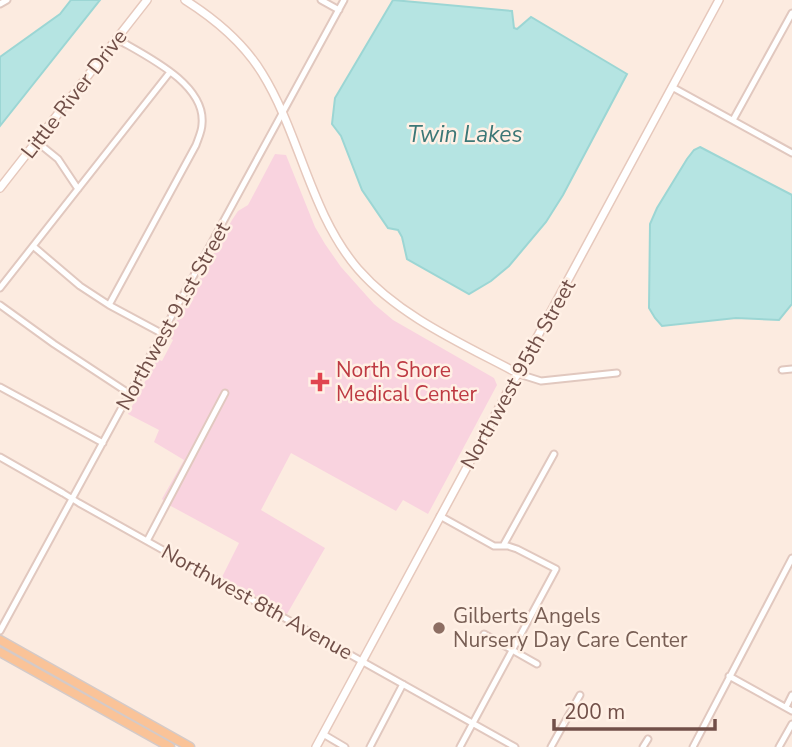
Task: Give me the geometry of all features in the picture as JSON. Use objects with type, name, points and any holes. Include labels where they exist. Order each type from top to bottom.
[{"type":"main road","name":"Little River Drive","points":[[0,188],[147,0]]},
{"type":"main road","points":[[185,0],[216,21],[240,44],[260,70],[283,113],[321,207],[341,246],[358,269],[408,312],[519,374]]},
{"type":"main road","name":"Northwest 95th Street","points":[[316,747],[719,0]]},
{"type":"main road","points":[[0,640],[190,747]]},
{"type":"main road","points":[[0,653],[170,747]]},
{"type":"main road","points":[[101,709],[110,708],[125,716],[134,715]]},
{"type":"main road","points":[[151,736],[160,734],[184,747]]},
{"type":"street","points":[[0,4],[7,0]]},
{"type":"street","points":[[321,0],[339,10]]},
{"type":"street","name":"Northwest 91st Street","points":[[0,631],[344,0]]},
{"type":"street","points":[[733,120],[792,13]]},
{"type":"street","points":[[109,305],[196,145],[203,123],[200,104],[190,89],[170,72],[117,39]]},
{"type":"street","points":[[0,288],[170,72]]},
{"type":"street","points":[[672,87],[791,150]]},
{"type":"street","points":[[37,142],[58,159],[78,189]]},
{"type":"street","points":[[33,246],[80,286],[163,334]]},
{"type":"street","points":[[0,305],[130,394]]},
{"type":"street","points":[[782,370],[792,369]]},
{"type":"street","points":[[519,374],[541,381],[617,373]]},
{"type":"street","points":[[0,387],[103,443]]},
{"type":"street","points":[[147,541],[225,393]]},
{"type":"street","points":[[503,546],[554,454]]},
{"type":"street","name":"Northwest 8th Avenue","points":[[0,457],[515,747]]},
{"type":"street","points":[[440,516],[497,547],[517,549],[556,569],[460,747]]},
{"type":"street","points":[[693,747],[792,558]]},
{"type":"street","points":[[484,634],[537,664]]},
{"type":"street","points":[[729,676],[789,709],[792,695]]},
{"type":"street","points":[[370,747],[403,684]]},
{"type":"street","points":[[551,747],[580,695]]},
{"type":"street","points":[[779,747],[792,724]]},
{"type":"street","points":[[323,734],[345,747]]},
{"type":"street","points":[[643,747],[648,739]]},
{"type":"shaded area","name":"North Shore Medical Center","points":[[275,154],[286,155],[315,227],[325,244],[341,267],[374,304],[393,320],[494,378],[497,385],[428,514],[403,500],[396,511],[291,453],[261,510],[325,548],[287,614],[222,577],[239,543],[162,499],[184,460],[154,442],[159,430],[128,414],[157,359],[162,361],[173,340],[168,337],[232,220],[238,211],[248,205]]},
{"type":"water","points":[[71,0],[100,0],[0,126],[0,57],[60,14]]},
{"type":"water","name":"Twin Lakes","points":[[393,0],[512,11],[514,28],[517,29],[531,17],[627,74],[546,222],[509,266],[469,294],[407,259],[402,237],[398,230],[388,228],[362,190],[341,136],[332,124],[335,98]]},
{"type":"water","points":[[700,147],[792,195],[792,304],[779,320],[736,318],[662,326],[649,308],[650,224],[687,159]]},
{"type":"place","name":"North Shore Medical Center","points":[[320,382]]},
{"type":"place","name":"Gilberts Angels Nursery Day Care Center","points":[[439,628]]}]
